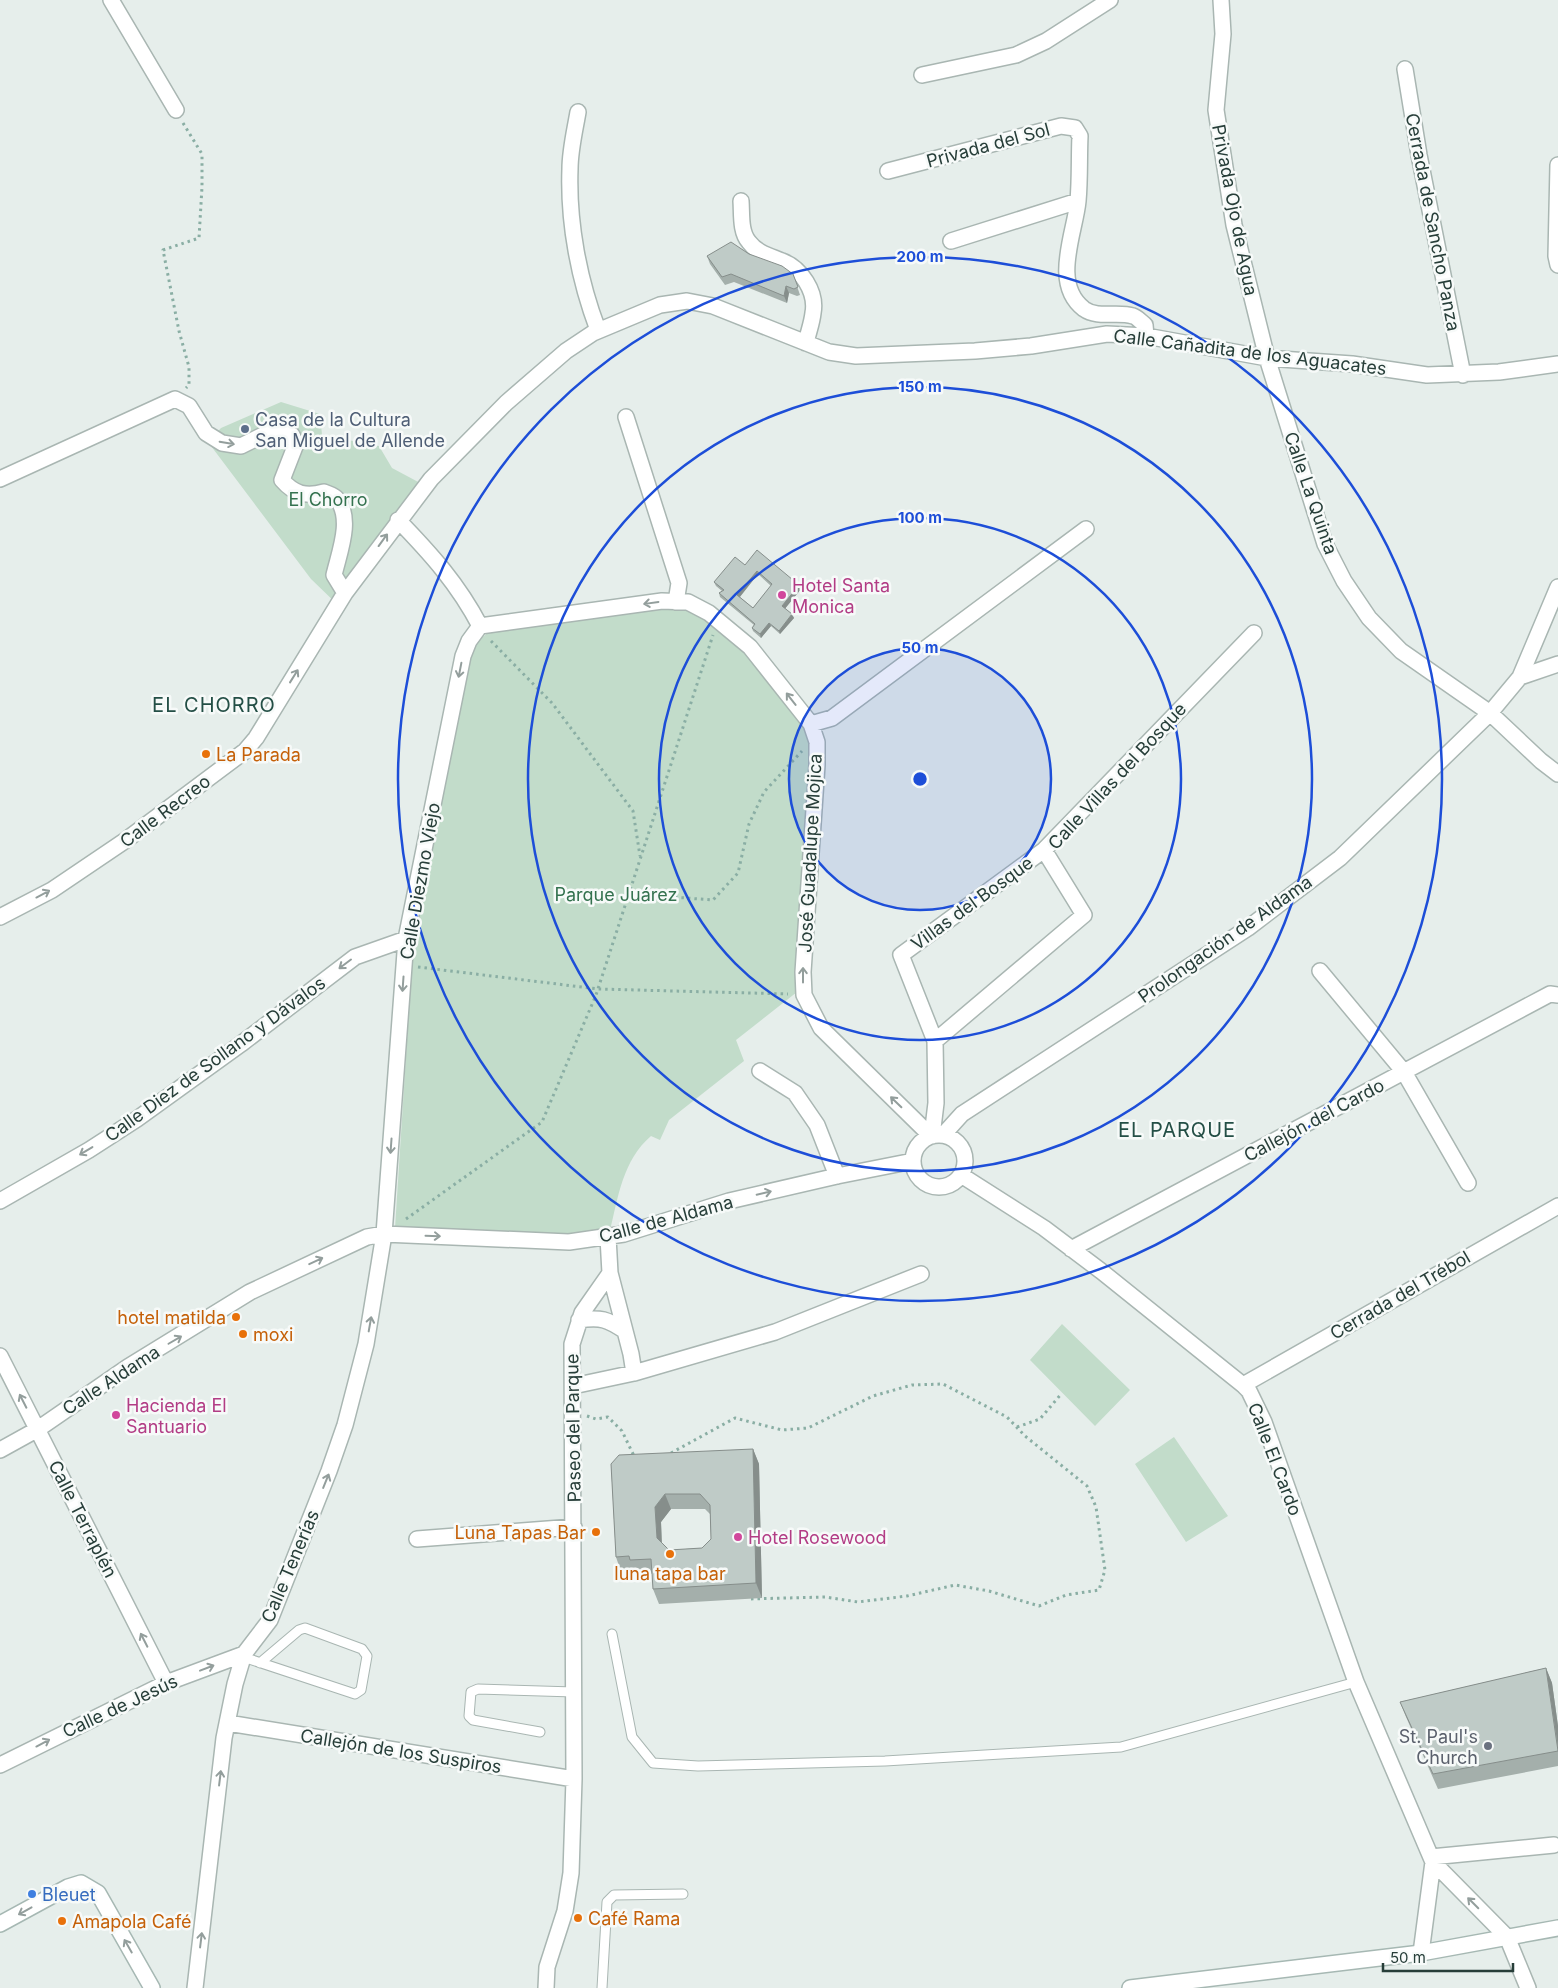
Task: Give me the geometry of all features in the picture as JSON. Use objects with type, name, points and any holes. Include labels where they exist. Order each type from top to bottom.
[{"type":"street","points":[[111,0],[176,110]]},
{"type":"street","points":[[922,75],[1016,55],[1046,41],[1110,0]]},
{"type":"street","name":"Privada Ojo de Agua","points":[[1220,0],[1223,34],[1216,110],[1234,224],[1267,358]]},
{"type":"street","name":"Cerrada de Sancho Panza","points":[[1405,69],[1419,155],[1463,375]]},
{"type":"street","points":[[578,112],[570,168],[571,208],[578,260],[587,301],[598,330]]},
{"type":"street","name":"Privada del Sol","points":[[888,171],[1061,126],[1075,128],[1080,136],[1078,201],[1067,271],[1070,289],[1076,302],[1086,310],[1100,314],[1133,316],[1145,325],[1146,336]]},
{"type":"street","points":[[1558,169],[1556,256],[1558,265]]},
{"type":"street","points":[[741,201],[742,226],[747,241],[756,250],[791,264],[804,278],[813,295],[814,311],[806,343]]},
{"type":"street","points":[[951,241],[1078,201]]},
{"type":"street","name":"Calle Cañadita de los Aguacates","points":[[398,520],[430,479],[500,410],[566,352],[598,330],[660,305],[687,301],[713,306],[829,352],[856,356],[917,355],[1031,346],[1107,334],[1146,336],[1267,358],[1352,364],[1427,375],[1463,375],[1558,364]]},
{"type":"street","name":"Calle La Quinta","points":[[1267,358],[1325,544],[1344,581],[1369,618],[1401,651],[1490,713],[1541,761],[1558,774]]},
{"type":"street","points":[[0,479],[175,399],[189,406],[194,411],[206,433],[222,443],[241,446],[267,434],[280,431],[292,435],[296,444],[282,480],[296,493],[312,495],[324,492],[336,497],[342,508],[344,530],[334,575],[345,593]]},
{"type":"street","points":[[626,417],[679,583],[676,602]]},
{"type":"street","points":[[398,520],[444,569],[465,596],[480,626]]},
{"type":"street","name":"Calle Recreo","points":[[0,917],[52,890],[126,840],[244,751],[256,738],[345,593],[398,520]]},
{"type":"street","points":[[811,724],[832,718],[1086,529]]},
{"type":"street","name":"Prolongación de Aldama","points":[[935,1135],[962,1114],[1248,928],[1340,858],[1490,713],[1520,677],[1558,587]]},
{"type":"street","name":"José Guadalupe Mojica","points":[[480,626],[662,602],[688,602],[718,620],[750,647],[811,724],[817,742],[803,972],[804,995],[821,1028],[935,1135]]},
{"type":"street","name":"Calle Diezmo Viejo","points":[[384,1234],[406,938],[463,656],[469,641],[480,626]]},
{"type":"street","name":"Calle Villas del Bosque","points":[[935,1041],[1084,915],[1044,850],[1254,634]]},
{"type":"street","points":[[1520,677],[1558,664]]},
{"type":"street","name":"Villas del Bosque","points":[[935,1041],[902,955],[1044,850]]},
{"type":"street","name":"Calle Diez de Sollano y Dávalos","points":[[0,1201],[89,1150],[137,1118],[241,1044],[355,957],[406,938]]},
{"type":"street","points":[[1320,971],[1404,1072],[1468,1183]]},
{"type":"street","name":"Callejón del Cardo","points":[[1071,1249],[1550,994],[1558,994]]},
{"type":"street","points":[[935,1041],[935,1135]]},
{"type":"street","points":[[760,1071],[795,1093],[817,1125],[837,1176]]},
{"type":"street","points":[[935,1135],[953,1139],[962,1148],[965,1160],[961,1175],[945,1186],[930,1184],[918,1176],[913,1161],[916,1150],[921,1142],[935,1135]]},
{"type":"street","name":"Calle de Aldama","points":[[384,1234],[569,1242],[608,1237],[729,1201],[913,1161]]},
{"type":"street","name":"Calle El Cardo","points":[[961,1175],[1044,1228],[1243,1385],[1249,1392],[1264,1422],[1356,1682],[1432,1860],[1507,1937]]},
{"type":"street","name":"Cerrada del Trébol","points":[[1243,1385],[1558,1206]]},
{"type":"street","name":"Calle Aldama","points":[[0,1450],[38,1429],[128,1367],[250,1292],[367,1237],[384,1234]]},
{"type":"street","name":"Calle Tenerías","points":[[195,1988],[228,1723],[243,1656],[270,1620],[336,1453],[366,1344],[384,1234]]},
{"type":"street","points":[[608,1237],[610,1273],[634,1373]]},
{"type":"street","name":"Paseo del Parque","points":[[546,1988],[547,1967],[565,1910],[571,1873],[574,1779],[572,1344],[582,1312],[610,1273]]},
{"type":"street","points":[[573,1386],[634,1373],[775,1332],[921,1274]]},
{"type":"street","points":[[579,1320],[596,1318],[609,1320],[625,1331]]},
{"type":"street","name":"Calle Terraplén","points":[[0,1356],[166,1683]]},
{"type":"street","points":[[417,1539],[574,1527]]},
{"type":"street","name":"Calle de Jesús","points":[[0,1765],[166,1683],[243,1656]]},
{"type":"street","name":"Callejón de los Suspiros","points":[[228,1723],[574,1779]]},
{"type":"street","points":[[1432,1860],[1554,1845]]},
{"type":"street","name":"Calle El Cardo","points":[[1421,1953],[1432,1860]]},
{"type":"street","points":[[0,1924],[68,1887],[81,1883],[98,1893],[152,1988]]},
{"type":"street","points":[[1130,1988],[1421,1953],[1558,1928]]},
{"type":"street","points":[[1507,1937],[1528,1988]]},
{"type":"lane","points":[[243,1656],[260,1663],[355,1694],[362,1690],[367,1656],[362,1649],[305,1628],[299,1630],[260,1663]]},
{"type":"lane","points":[[612,1634],[632,1737],[653,1763],[698,1766],[885,1761],[1121,1747],[1356,1682]]},
{"type":"lane","points":[[540,1732],[473,1720],[469,1716],[472,1692],[478,1689],[574,1692]]},
{"type":"lane","points":[[602,1988],[607,1902],[614,1895],[683,1894]]},
{"type":"path","points":[[175,399],[189,385],[189,367],[179,331],[163,250],[199,238],[202,187],[202,154],[176,110]]},
{"type":"path","points":[[384,1234],[542,1122],[598,989],[718,620]]},
{"type":"path","points":[[480,626],[496,648],[552,703],[633,811],[640,860]]},
{"type":"path","points":[[630,890],[672,898],[713,900],[738,873],[748,824],[764,792],[807,746]]},
{"type":"path","points":[[404,965],[598,989],[804,995]]},
{"type":"path","points":[[663,1456],[680,1450],[735,1418],[782,1430],[808,1428],[873,1396],[912,1385],[943,1384],[1007,1417],[1016,1428],[1087,1486],[1096,1507],[1105,1570],[1098,1590],[1066,1594],[1039,1606],[989,1591],[955,1585],[907,1596],[858,1602],[825,1597],[748,1600]]},
{"type":"path","points":[[1016,1428],[1040,1419],[1062,1393]]},
{"type":"path","points":[[572,1410],[596,1419],[608,1417],[622,1431],[632,1456],[639,1457]]},
{"type":"green space","name":"El Chorro","points":[[281,402],[320,414],[322,435],[379,446],[392,468],[422,484],[365,554],[350,593],[341,608],[311,579],[208,442],[221,428]]},
{"type":"green space","name":"Parque Juárez","points":[[687,607],[727,635],[749,656],[798,715],[813,740],[797,992],[736,1040],[744,1061],[669,1120],[660,1140],[651,1136],[634,1156],[619,1192],[610,1231],[568,1237],[395,1228],[413,947],[473,645],[490,631],[658,608]]},
{"type":"green space","points":[[1062,1324],[1130,1390],[1095,1426],[1030,1360]]},
{"type":"green space","points":[[1174,1437],[1228,1516],[1186,1542],[1135,1464]]},
{"type":"building","points":[[731,242],[749,254],[782,266],[793,274],[798,287],[794,289],[786,286],[784,296],[731,274],[722,277],[707,256]]},
{"type":"building","name":"Hotel Santa Monica","points":[[757,550],[799,585],[782,606],[792,614],[779,631],[769,623],[760,634],[752,628],[755,624],[719,593],[724,590],[714,582],[735,557],[745,565]],"holes":[[[757,571],[772,584],[753,608],[737,595]]]},
{"type":"building","name":"Hotel Rosewood","points":[[753,1449],[756,1583],[653,1589],[651,1559],[630,1560],[629,1556],[616,1557],[611,1464],[619,1455]],"holes":[[[665,1494],[700,1494],[710,1505],[711,1539],[702,1548],[669,1550],[657,1538],[655,1507]]]},
{"type":"building","name":"St. Paul's Church","points":[[1546,1668],[1558,1751],[1433,1774],[1400,1702]]},
{"type":"place","name":"Casa de la Cultura San Miguel de Allende","points":[[245,429]]},
{"type":"place","name":"Hotel Santa Monica","points":[[782,595]]},
{"type":"place","name":"La Parada","points":[[206,754]]},
{"type":"place","name":"hotel matilda","points":[[236,1317]]},
{"type":"place","name":"moxi","points":[[243,1334]]},
{"type":"place","name":"Hacienda El Santuario","points":[[116,1415]]},
{"type":"place","name":"Luna Tapas Bar","points":[[596,1532]]},
{"type":"place","name":"Hotel Rosewood","points":[[738,1537]]},
{"type":"place","name":"luna tapa bar","points":[[670,1554]]},
{"type":"place","name":"St. Paul's Church","points":[[1488,1746]]},
{"type":"place","name":"Bleuet","points":[[32,1894]]},
{"type":"place","name":"Café Rama","points":[[578,1918]]},
{"type":"place","name":"Amapola Café","points":[[62,1921]]},
{"type":"district","name":"EL CHORRO","points":[[214,705]]},
{"type":"district","name":"EL PARQUE","points":[[1177,1130]]}]
